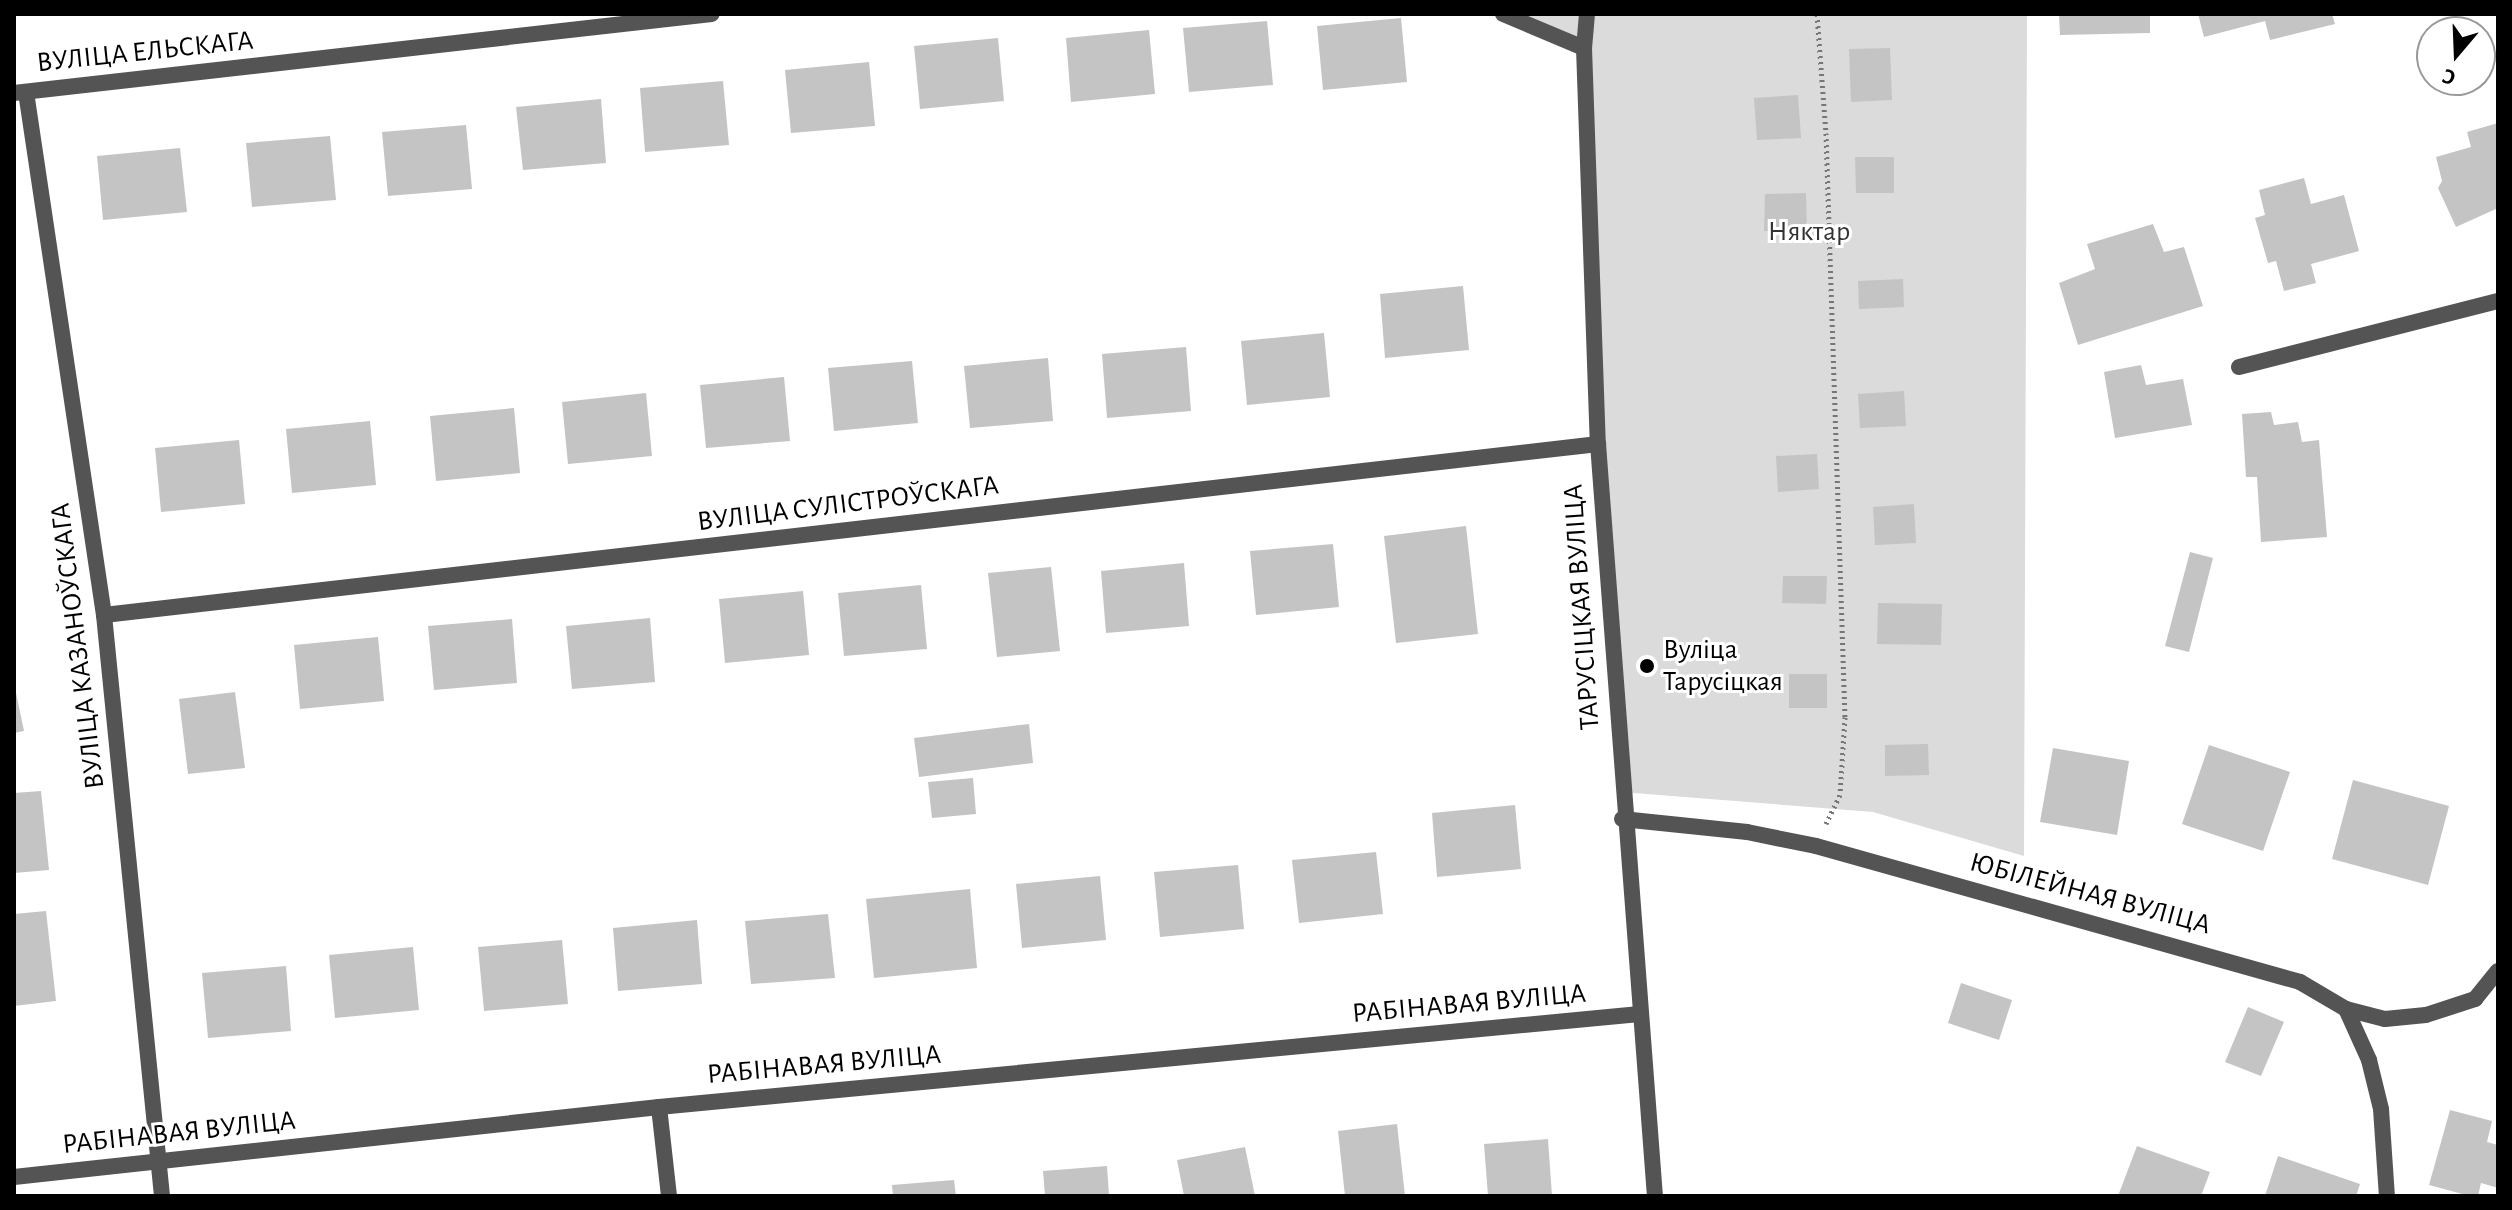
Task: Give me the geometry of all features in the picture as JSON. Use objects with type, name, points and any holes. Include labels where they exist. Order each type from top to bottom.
[{"type":"street","name":"ВУЛІЦА ЕЛЬСКАГА","points":[[20,92],[712,14]]},
{"type":"street","points":[[1503,14],[1584,48]]},
{"type":"street","name":"ТАРУСІЦКАЯ ВУЛІЦА","points":[[1587,14],[1584,48],[1598,444],[1622,819],[1655,1196]]},
{"type":"street","name":"ВУЛІЦА КАЗАНОЎСКАГА","points":[[20,92],[104,615],[162,1196]]},
{"type":"street","points":[[2239,367],[2498,301]]},
{"type":"street","name":"ВУЛІЦА СУЛІСТРОЎСКАГА","points":[[104,615],[1598,444]]},
{"type":"street","name":"ЮБІЛЕЙНАЯ ВУЛІЦА","points":[[1622,819],[1747,832],[1816,846],[2198,950],[2300,982],[2346,1009],[2385,1019],[2426,1015],[2475,999],[2498,971]]},
{"type":"street","points":[[2346,1009],[2369,1060],[2381,1109],[2387,1196]]},
{"type":"street","name":"РАБІНАВАЯ ВУЛІЦА","points":[[14,1177],[659,1107],[1640,1014]]},
{"type":"street","points":[[659,1107],[669,1196]]},
{"type":"path","points":[[1816,846],[1840,795],[1845,717],[1826,133],[1817,14]]},
{"type":"green space","name":"Няктар","points":[[1503,14],[2027,14],[2024,856],[1873,812],[1621,792],[1584,48]]},
{"type":"building","points":[[2059,14],[2150,14],[2150,33],[2060,35]]},
{"type":"building","points":[[2198,14],[2332,14],[2335,24],[2270,40],[2265,21],[2204,37]]},
{"type":"building","points":[[1401,18],[1407,82],[1323,90],[1317,26]]},
{"type":"building","points":[[1267,21],[1273,85],[1189,92],[1183,28]]},
{"type":"building","points":[[1149,30],[1155,94],[1071,102],[1066,38]]},
{"type":"building","points":[[998,38],[1004,101],[920,109],[914,46]]},
{"type":"building","points":[[1890,48],[1892,100],[1851,102],[1849,49]]},
{"type":"building","points":[[869,62],[875,126],[791,133],[785,70]]},
{"type":"building","points":[[723,81],[729,145],[645,152],[640,88]]},
{"type":"building","points":[[1798,95],[1801,138],[1757,140],[1754,98]]},
{"type":"building","points":[[601,99],[606,163],[523,170],[516,107]]},
{"type":"building","points":[[2498,123],[2498,208],[2456,227],[2438,188],[2442,181],[2436,157],[2471,147],[2467,132]]},
{"type":"building","points":[[466,125],[472,189],[388,196],[382,132]]},
{"type":"building","points":[[330,136],[336,200],[252,207],[246,143]]},
{"type":"building","points":[[180,148],[187,212],[103,220],[97,156]]},
{"type":"building","points":[[1855,157],[1894,157],[1894,193],[1856,193]]},
{"type":"building","points":[[2304,178],[2311,204],[2344,195],[2359,251],[2311,264],[2316,283],[2284,291],[2276,261],[2268,263],[2255,218],[2265,215],[2259,190]]},
{"type":"building","points":[[1806,193],[1807,231],[1764,231],[1765,194]]},
{"type":"building","points":[[2153,224],[2164,252],[2184,247],[2203,306],[2078,345],[2059,283],[2095,269],[2087,244]]},
{"type":"building","points":[[1903,279],[1904,307],[1859,309],[1858,281]]},
{"type":"building","points":[[1463,286],[1469,350],[1385,358],[1380,294]]},
{"type":"building","points":[[1324,333],[1330,397],[1247,405],[1241,341]]},
{"type":"building","points":[[1186,347],[1191,411],[1107,418],[1102,354]]},
{"type":"building","points":[[1048,358],[1053,421],[970,428],[964,366]]},
{"type":"building","points":[[912,361],[918,423],[834,431],[828,368]]},
{"type":"building","points":[[2141,365],[2146,385],[2183,379],[2192,425],[2115,438],[2104,372]]},
{"type":"building","points":[[784,377],[790,441],[706,448],[700,385]]},
{"type":"building","points":[[1904,391],[1906,426],[1860,428],[1858,394]]},
{"type":"building","points":[[646,393],[652,456],[568,464],[562,402]]},
{"type":"building","points":[[514,408],[520,473],[436,481],[430,416]]},
{"type":"building","points":[[2271,412],[2274,425],[2298,422],[2302,442],[2319,440],[2327,537],[2261,542],[2257,477],[2246,477],[2242,414]]},
{"type":"building","points":[[370,421],[376,485],[292,493],[286,429]]},
{"type":"building","points":[[239,440],[245,504],[161,512],[155,448]]},
{"type":"building","points":[[1817,454],[1819,489],[1778,492],[1776,456]]},
{"type":"building","points":[[1914,504],[1916,543],[1875,545],[1873,507]]},
{"type":"building","points":[[1466,526],[1478,634],[1396,643],[1384,536]]},
{"type":"building","points":[[1333,544],[1339,607],[1256,615],[1250,551]]},
{"type":"building","points":[[2190,552],[2213,558],[2189,652],[2165,646]]},
{"type":"building","points":[[1184,563],[1189,626],[1106,633],[1101,571]]},
{"type":"building","points":[[1051,567],[1060,651],[997,657],[988,573]]},
{"type":"building","points":[[1783,576],[1827,576],[1826,604],[1782,603]]},
{"type":"building","points":[[921,585],[927,649],[844,656],[838,593]]},
{"type":"building","points":[[803,591],[809,655],[725,663],[719,599]]},
{"type":"building","points":[[1878,603],[1942,604],[1941,645],[1877,644]]},
{"type":"building","points":[[650,618],[655,682],[572,689],[566,626]]},
{"type":"building","points":[[512,619],[517,683],[434,690],[428,626]]},
{"type":"building","points":[[378,637],[384,701],[300,709],[294,645]]},
{"type":"building","points":[[1789,674],[1827,674],[1827,708],[1789,708]]},
{"type":"building","points":[[14,683],[24,731],[14,733]]},
{"type":"building","points":[[235,692],[245,768],[188,774],[179,699]]},
{"type":"building","points":[[1029,724],[1033,763],[919,777],[914,738]]},
{"type":"building","points":[[1928,744],[1929,775],[1885,776],[1885,745]]},
{"type":"building","points":[[2209,745],[2290,772],[2263,851],[2182,824]]},
{"type":"building","points":[[2053,748],[2129,761],[2117,835],[2040,822]]},
{"type":"building","points":[[973,778],[976,814],[932,818],[928,782]]},
{"type":"building","points":[[2353,780],[2449,806],[2428,885],[2332,859]]},
{"type":"building","points":[[41,791],[49,870],[14,873],[14,793]]},
{"type":"building","points":[[1515,805],[1521,869],[1437,877],[1432,813]]},
{"type":"building","points":[[1376,852],[1383,914],[1299,923],[1292,860]]},
{"type":"building","points":[[1238,865],[1244,929],[1160,937],[1154,872]]},
{"type":"building","points":[[1100,876],[1106,940],[1022,948],[1016,884]]},
{"type":"building","points":[[970,889],[977,968],[874,978],[866,899]]},
{"type":"building","points":[[46,911],[56,1001],[14,1006],[14,914]]},
{"type":"building","points":[[828,914],[835,978],[751,984],[745,921]]},
{"type":"building","points":[[697,920],[702,984],[618,991],[613,928]]},
{"type":"building","points":[[562,940],[568,1004],[484,1011],[478,947]]},
{"type":"building","points":[[413,947],[419,1010],[335,1018],[329,955]]},
{"type":"building","points":[[286,966],[291,1031],[208,1038],[202,973]]},
{"type":"building","points":[[1961,983],[2012,1000],[1999,1040],[1948,1023]]},
{"type":"building","points":[[2248,1007],[2284,1022],[2261,1076],[2225,1062]]},
{"type":"building","points":[[2450,1110],[2492,1121],[2487,1142],[2498,1145],[2498,1188],[2481,1183],[2478,1196],[2470,1196],[2429,1185]]},
{"type":"building","points":[[1397,1124],[1405,1196],[1345,1196],[1338,1131]]},
{"type":"building","points":[[1548,1139],[1552,1196],[1488,1196],[1484,1144]]},
{"type":"building","points":[[2137,1146],[2210,1172],[2201,1196],[2118,1196]]},
{"type":"building","points":[[1245,1147],[1255,1196],[1184,1196],[1177,1160]]},
{"type":"building","points":[[2278,1156],[2360,1184],[2356,1196],[2265,1196]]},
{"type":"building","points":[[1107,1166],[1109,1196],[1045,1196],[1043,1171]]},
{"type":"building","points":[[954,1180],[956,1196],[893,1196],[892,1185]]},
{"type":"place","name":"Вуліца Тарусіцкая","points":[[1647,666]]}]
